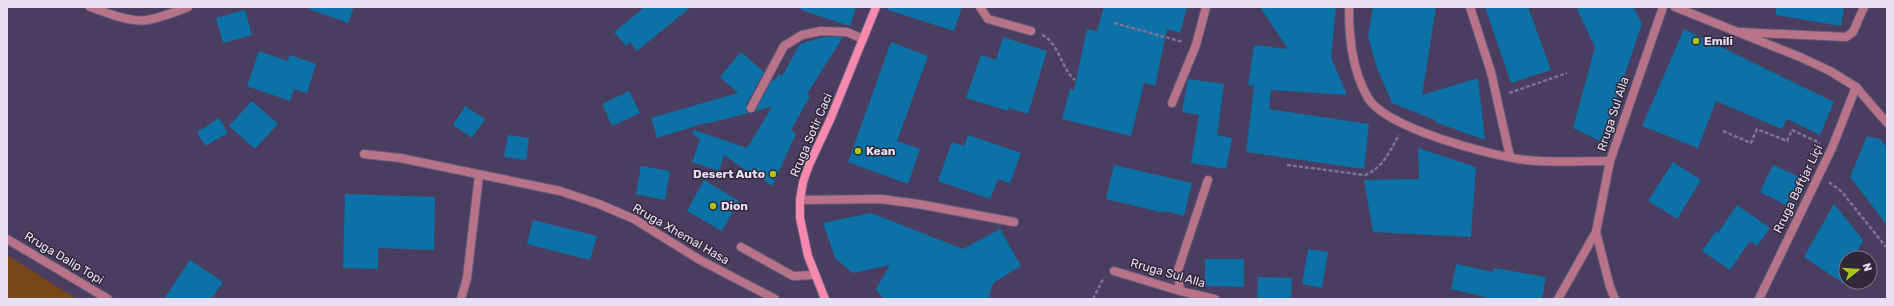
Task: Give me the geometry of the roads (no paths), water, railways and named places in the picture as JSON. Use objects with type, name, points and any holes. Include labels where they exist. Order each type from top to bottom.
[{"type":"main road","name":"Rruga Sotir Caci","points":[[825,299],[814,275],[803,238],[800,218],[800,200],[803,182],[876,7]]},
{"type":"street","points":[[90,7],[117,16],[145,21],[169,15],[188,7]]},
{"type":"street","points":[[980,7],[988,19],[1031,31]]},
{"type":"street","points":[[1172,103],[1196,45],[1206,7]]},
{"type":"street","points":[[1349,7],[1349,38],[1359,78],[1368,98],[1380,111],[1433,136],[1486,153],[1546,161],[1610,161]]},
{"type":"street","points":[[1470,7],[1483,43],[1510,157]]},
{"type":"street","name":"Rruga Sul Alla","points":[[1558,299],[1596,232],[1610,161],[1642,64],[1664,7]]},
{"type":"street","points":[[1675,7],[1800,57],[1830,71],[1856,87],[1887,123]]},
{"type":"street","points":[[1737,32],[1846,37],[1853,32],[1864,7]]},
{"type":"street","points":[[751,108],[784,46],[802,35],[821,31],[848,32],[863,39]]},
{"type":"street","name":"Rruga Baftjar Liçi","points":[[1759,299],[1832,148],[1856,87]]},
{"type":"street","name":"Rruga Xhemal Hasa","points":[[364,154],[400,158],[560,191],[599,204],[627,216],[700,260],[775,299]]},
{"type":"street","points":[[461,299],[467,278],[479,175]]},
{"type":"street","points":[[1180,291],[1178,270],[1208,180]]},
{"type":"street","points":[[800,200],[887,200],[925,205],[1014,222]]},
{"type":"street","name":"Rruga Sul Alla","points":[[1596,232],[1610,287],[1615,299]]},
{"type":"street","name":"Rruga Dalip Topi","points":[[7,238],[108,299]]},
{"type":"street","points":[[741,247],[793,276],[814,275]]},
{"type":"street","name":"Rruga Sul Alla","points":[[1114,271],[1180,291],[1215,299]]},
{"type":"place","name":"Emili","points":[[1696,41]]},
{"type":"place","name":"Kean","points":[[858,151]]},
{"type":"place","name":"Desert Auto","points":[[773,174]]},
{"type":"place","name":"Dion","points":[[713,206]]}]
